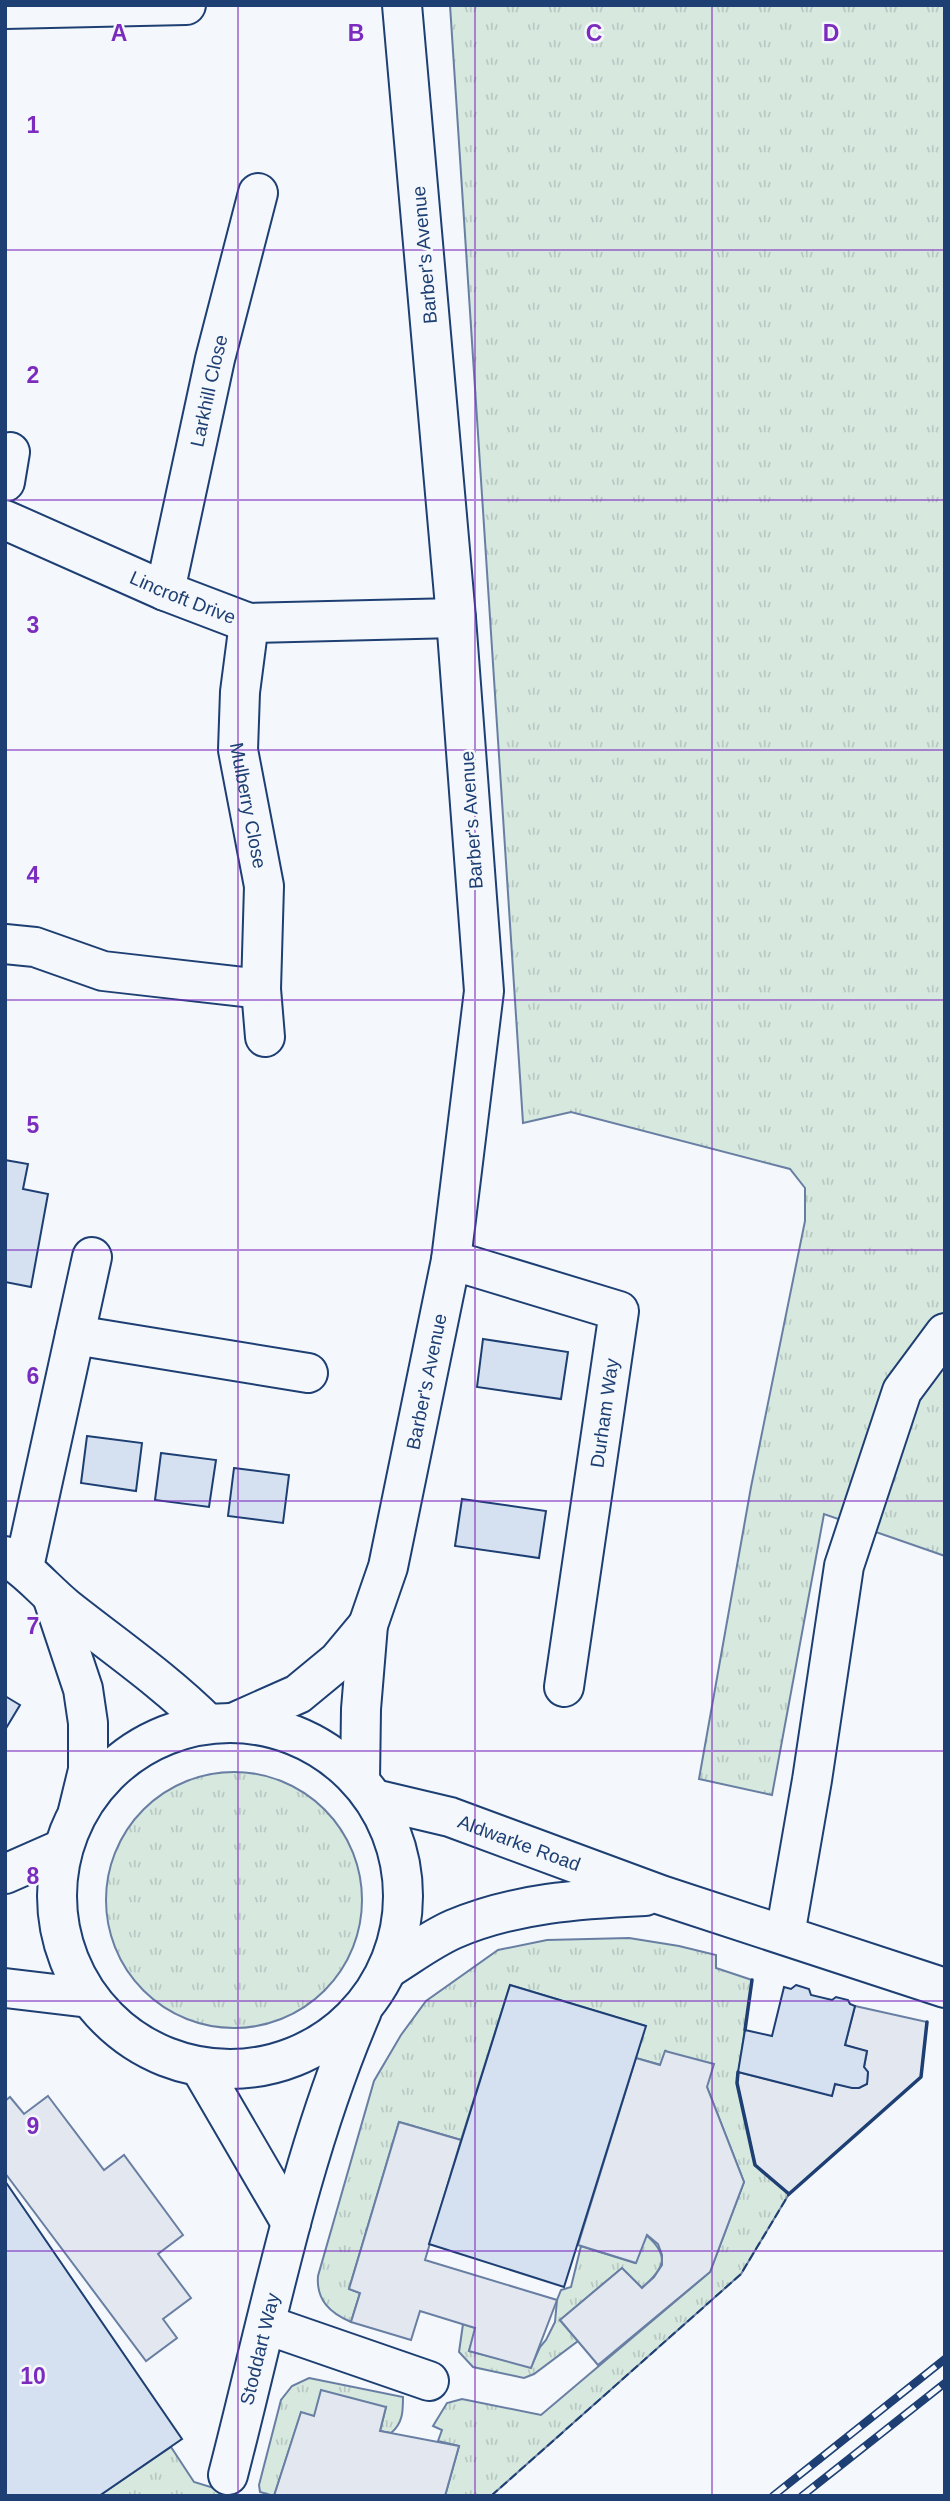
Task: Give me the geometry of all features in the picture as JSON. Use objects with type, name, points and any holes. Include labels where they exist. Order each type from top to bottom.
[{"type":"street","points":[[5,9],[186,5]]},
{"type":"street","name":"Barber's Avenue","points":[[367,1790],[361,1709],[368,1626],[388,1567],[451,1260],[484,991],[456,618],[402,5]]},
{"type":"street","name":"Larkhill Close","points":[[165,591],[215,359],[258,193]]},
{"type":"street","name":"Lincroft Drive","points":[[5,520],[165,591],[249,623],[456,618]]},
{"type":"street","name":"Mulberry Close","points":[[249,623],[240,692],[238,750],[264,886],[261,989],[265,1037]]},
{"type":"street","points":[[5,944],[35,947],[103,971],[261,989]]},
{"type":"street","points":[[92,1257],[75,1335],[15,1561],[52,1596],[182,1698],[221,1723]]},
{"type":"street","name":"Durham Way","points":[[451,1260],[619,1311],[564,1688]]},
{"type":"street","points":[[785,1936],[844,1566],[902,1391],[945,1333]]},
{"type":"street","points":[[75,1335],[308,1373]]},
{"type":"street","points":[[52,1596],[83,1689],[89,1770],[78,1811],[62,1849],[56,1901],[65,1952],[89,1998],[119,2031],[157,2054],[200,2067],[244,2069],[288,2061],[328,2040],[362,2011],[389,1968],[402,1930],[405,1890],[398,1850],[384,1812],[367,1790],[324,1749],[281,1730],[221,1723],[169,1733],[133,1752],[102,1778],[78,1811]]},
{"type":"street","name":"Barber's Avenue","points":[[221,1723],[298,1694],[338,1661],[368,1626]]},
{"type":"street","name":"Aldwarke Road","points":[[367,1790],[661,1895],[945,1988]]},
{"type":"street","points":[[5,1874],[62,1849]]},
{"type":"street","name":"Aldwarke Road","points":[[389,1968],[452,1930],[497,1913],[573,1899],[661,1895]]},
{"type":"street","points":[[5,1988],[89,1998]]},
{"type":"street","name":"Stoddart Way","points":[[228,2475],[292,2223],[339,2064],[362,2011]]},
{"type":"street","points":[[200,2067],[292,2223]]},
{"type":"street","points":[[267,2325],[429,2381]]},
{"type":"green space","points":[[450,5],[945,5],[945,1556],[824,1514],[772,1795],[699,1779],[751,1487],[805,1221],[805,1188],[790,1169],[571,1112],[523,1123]]},
{"type":"green space","points":[[234,1772],[283,1782],[315,1801],[333,1819],[352,1851],[362,1900],[352,1949],[333,1981],[315,1999],[283,2018],[234,2028],[185,2018],[153,1999],[135,1981],[116,1949],[106,1900],[116,1851],[135,1819],[153,1801],[185,1782]]},
{"type":"green space","points":[[629,1938],[716,1955],[716,1968],[752,1980],[737,2083],[755,2165],[789,2194],[741,2274],[491,2496],[445,2496],[459,2446],[438,2441],[442,2430],[433,2426],[447,2403],[462,2399],[541,2415],[710,2272],[744,2182],[707,2087],[666,2051],[661,2065],[636,2058],[645,2026],[510,1985],[461,2140],[399,2122],[349,2289],[360,2293],[351,2322],[326,2305],[319,2292],[318,2276],[374,2081],[401,2035],[426,2001],[498,1950],[547,1940]]},
{"type":"green space","points":[[646,2235],[662,2256],[660,2268],[655,2275],[642,2288],[622,2268],[560,2320],[578,2341],[534,2374],[524,2378],[473,2367],[459,2352],[463,2324],[476,2328],[469,2351],[531,2367],[555,2322],[561,2290],[571,2287],[581,2246],[635,2263]]},
{"type":"green space","points":[[309,2378],[403,2397],[400,2421],[391,2433],[380,2431],[386,2407],[313,2416],[301,2413],[274,2496],[260,2492],[259,2485],[281,2400],[292,2386]]},
{"type":"green space","points":[[171,2447],[194,2482],[240,2496],[99,2496]]},
{"type":"shaded area","points":[[855,2006],[927,2022],[921,2077],[789,2194],[755,2165],[737,2083],[738,2072],[832,2095],[835,2084],[859,2088],[867,2083],[868,2072],[864,2067],[867,2052],[845,2045]]},
{"type":"shaded area","points":[[665,2051],[714,2064],[707,2087],[744,2182],[710,2272],[598,2365],[560,2320],[622,2268],[642,2288],[662,2265],[658,2244],[647,2235],[636,2263],[578,2245],[636,2058],[660,2065]]},
{"type":"shaded area","points":[[48,2096],[104,2170],[124,2155],[183,2235],[158,2254],[191,2298],[163,2319],[177,2338],[146,2361],[5,2173],[5,2101],[10,2097],[24,2114]]},
{"type":"shaded area","points":[[399,2122],[461,2140],[425,2260],[557,2300],[531,2368],[469,2351],[475,2328],[420,2311],[411,2340],[351,2322],[360,2293],[349,2289]]},
{"type":"shaded area","points":[[321,2390],[386,2407],[380,2431],[459,2446],[445,2496],[274,2496],[301,2412],[314,2416]]},
{"type":"building","points":[[5,1160],[28,1164],[23,1189],[48,1194],[31,1287],[5,1282]]},
{"type":"building","points":[[483,1339],[568,1352],[561,1399],[477,1387]]},
{"type":"building","points":[[87,1436],[142,1443],[136,1491],[81,1483]]},
{"type":"building","points":[[161,1453],[216,1460],[209,1507],[155,1500]]},
{"type":"building","points":[[234,1468],[289,1475],[283,1523],[228,1516]]},
{"type":"building","points":[[462,1499],[546,1511],[539,1558],[455,1546]]},
{"type":"building","points":[[5,1696],[20,1705],[5,1730]]},
{"type":"building","points":[[510,1985],[646,2026],[564,2287],[429,2244]]},
{"type":"building","points":[[796,1985],[809,1989],[811,1995],[832,2000],[836,1997],[848,2000],[855,2006],[845,2045],[867,2051],[864,2067],[868,2072],[867,2084],[852,2088],[835,2084],[832,2096],[738,2072],[745,2030],[772,2036],[784,1987],[791,1989]]},
{"type":"building","points":[[5,2181],[182,2439],[99,2496],[5,2496]]},
{"type":"railway","points":[[773,2496],[945,2359]]},
{"type":"railway","points":[[802,2496],[945,2383]]},
{"type":"fence","points":[[491,2496],[741,2274],[789,2194]]},
{"type":"wall","points":[[745,2030],[752,1980]]},
{"type":"wall","points":[[738,2072],[737,2083],[755,2165],[789,2194],[921,2077],[927,2022]]}]
